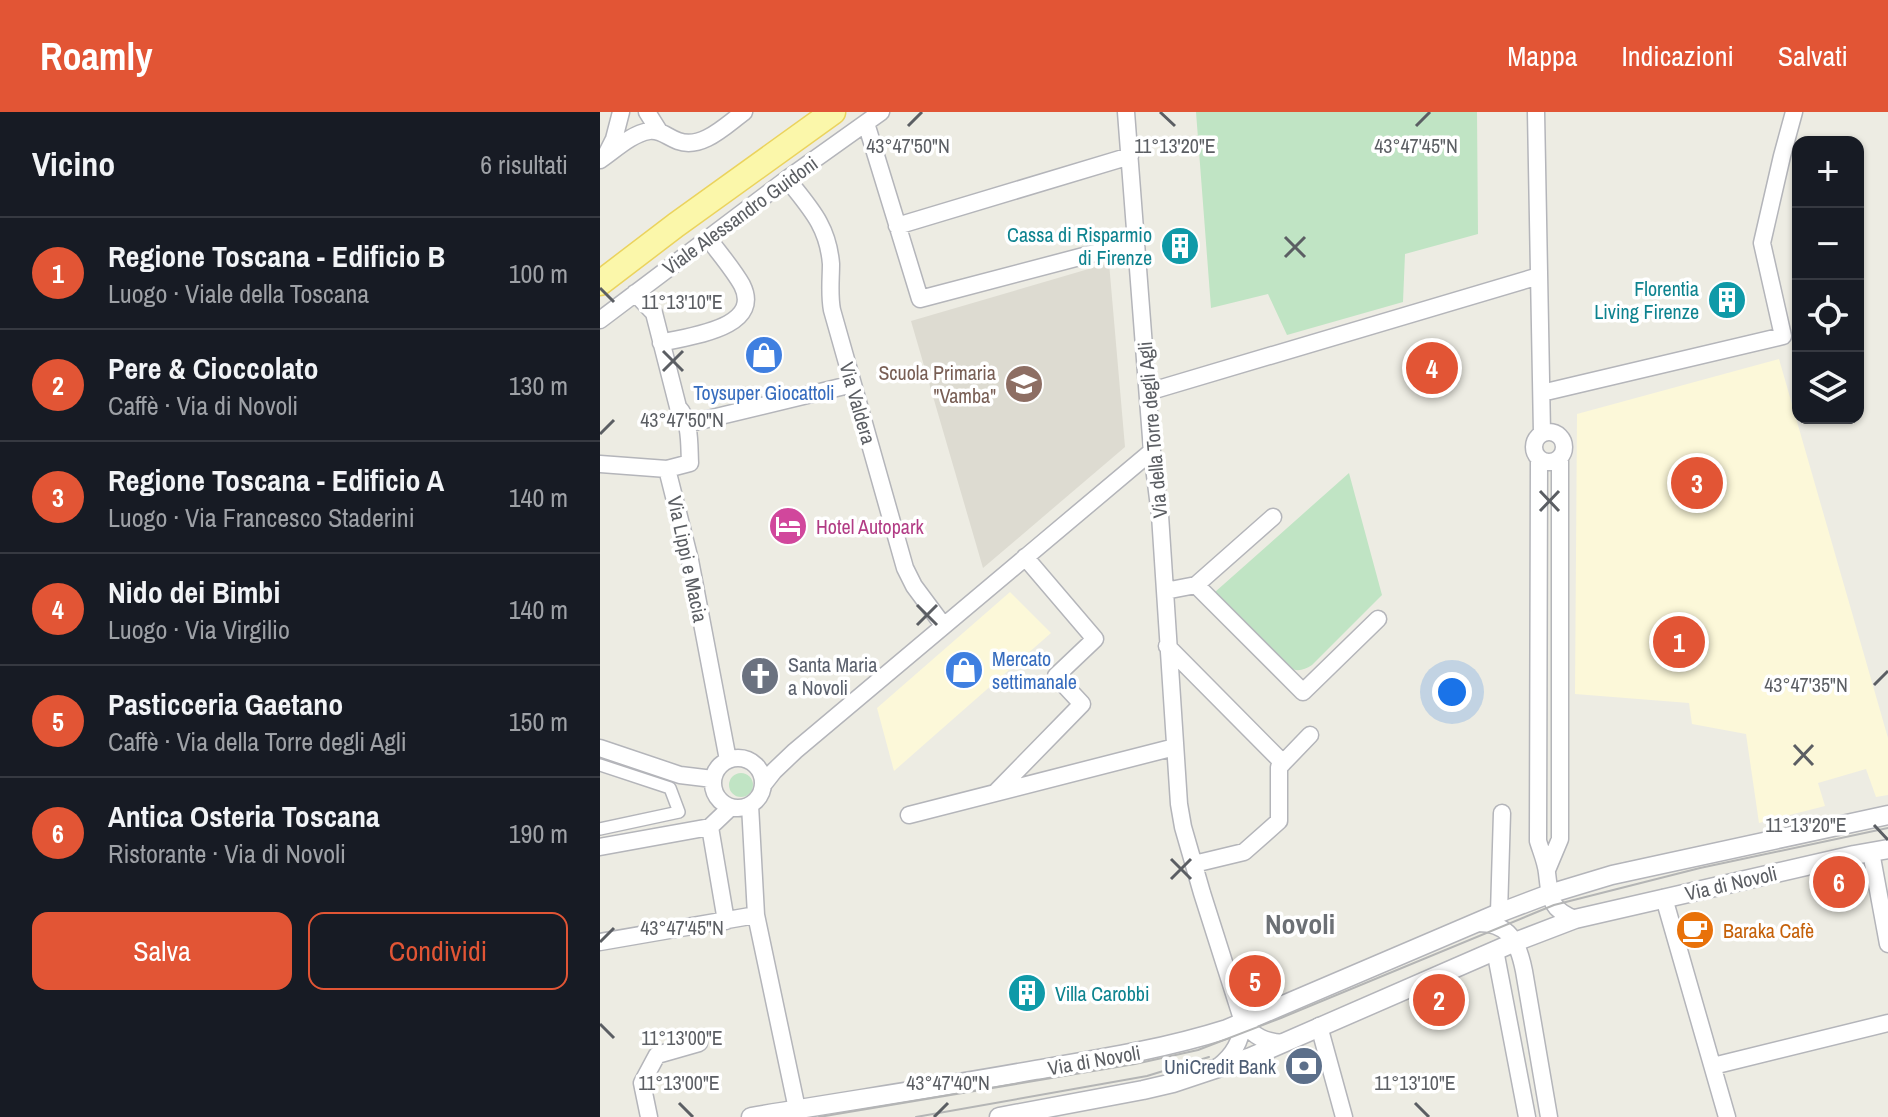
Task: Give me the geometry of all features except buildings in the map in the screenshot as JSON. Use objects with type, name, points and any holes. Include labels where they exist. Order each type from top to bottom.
[{"type":"main road","points":[[600,263],[805,112]]},
{"type":"main road","name":"Viale Alessandro Guidoni","points":[[600,283],[833,112]]},
{"type":"street","points":[[603,158],[614,139],[621,112]]},
{"type":"street","points":[[647,112],[659,131]]},
{"type":"street","points":[[603,158],[637,135],[652,130],[677,141],[694,142],[714,134],[744,112]]},
{"type":"street","name":"Viale Alessandro Guidoni","points":[[600,320],[881,112]]},
{"type":"street","name":"Via della Torre degli Agli","points":[[1126,112],[1159,507],[1180,813],[1243,1022]]},
{"type":"street","points":[[1536,112],[1546,433]]},
{"type":"street","points":[[1543,112],[1550,391],[1546,433]]},
{"type":"street","points":[[1550,391],[1783,336],[1762,243],[1794,112]]},
{"type":"street","points":[[866,123],[920,299],[1137,242]]},
{"type":"street","points":[[897,226],[1130,156]]},
{"type":"street","name":"Via Valdera","points":[[787,179],[822,224],[831,266],[832,310],[908,577],[943,625]]},
{"type":"street","points":[[661,343],[726,327],[741,312],[745,298],[742,285],[708,238]]},
{"type":"street","points":[[1148,392],[1539,276]]},
{"type":"street","name":"Via Lippi e Macia","points":[[635,293],[654,313],[678,407],[687,424],[690,463],[667,469],[690,560],[728,760]]},
{"type":"street","points":[[687,424],[853,384]]},
{"type":"street","points":[[1547,870],[1560,839],[1560,458],[1565,449],[1560,436],[1546,433],[1538,437],[1534,446],[1539,460],[1538,841],[1552,902],[1559,911],[1575,919]]},
{"type":"street","points":[[763,785],[761,774],[752,762],[741,758],[728,760],[718,767],[713,779],[717,796],[731,807],[750,805],[760,796],[763,785],[774,771],[795,751],[1152,451]]},
{"type":"street","points":[[600,455],[652,459],[667,469]]},
{"type":"street","points":[[1539,460],[1548,463],[1560,458]]},
{"type":"street","points":[[600,464],[667,469]]},
{"type":"street","points":[[1165,591],[1196,585],[1273,517]]},
{"type":"street","points":[[997,791],[1082,704],[1056,676],[1095,639],[1025,557]]},
{"type":"street","points":[[1196,585],[1303,692],[1378,619]]},
{"type":"street","points":[[1167,646],[1283,763]]},
{"type":"street","points":[[1194,864],[1244,852],[1279,821],[1279,767],[1310,735]]},
{"type":"street","points":[[909,815],[1175,747]]},
{"type":"street","points":[[600,748],[680,775],[713,779]]},
{"type":"street","points":[[752,762],[795,751]]},
{"type":"street","points":[[600,765],[670,788],[679,812],[600,829]]},
{"type":"street","points":[[750,805],[756,915],[797,1109]]},
{"type":"street","points":[[600,847],[710,827],[731,807]]},
{"type":"street","points":[[1499,913],[1502,813]]},
{"type":"street","name":"Via di Novoli","points":[[751,1117],[1148,1050],[1219,1032],[1549,894],[1612,875],[1888,815]]},
{"type":"street","points":[[710,827],[726,921]]},
{"type":"street","points":[[1880,850],[1888,944]]},
{"type":"street","name":"Via di Novoli","points":[[999,1117],[1143,1090],[1216,1069],[1575,919],[1880,850]]},
{"type":"street","points":[[1664,898],[1727,1117]]},
{"type":"street","points":[[600,942],[756,915]]},
{"type":"street","points":[[1475,923],[1496,925],[1507,932],[1522,959],[1549,1117]]},
{"type":"street","points":[[1495,950],[1527,1117]]},
{"type":"street","points":[[1243,1022],[1257,1037],[1284,1043]]},
{"type":"street","points":[[1216,1069],[1234,1051],[1243,1022]]},
{"type":"street","points":[[1713,1066],[1888,1023]]},
{"type":"street","points":[[1319,1026],[1344,1117]]},
{"type":"street","points":[[649,1117],[642,1083],[657,1055],[699,1043]]},
{"type":"shaded area","name":"Scuola Primaria \"Vamba\"","points":[[1109,263],[1125,447],[983,568],[911,321]]},
{"type":"shaded area","points":[[1779,359],[1792,404],[1792,424],[1798,424],[1888,738],[1888,795],[1876,797],[1866,769],[1818,783],[1825,806],[1759,823],[1746,734],[1692,724],[1689,703],[1575,694],[1577,414]]},
{"type":"shaded area","name":"Mercato settimanale","points":[[1010,592],[1051,633],[894,771],[877,708]]},
{"type":"green space","points":[[1196,112],[1477,112],[1478,234],[1405,254],[1403,302],[1287,335],[1268,294],[1211,308]]},
{"type":"green space","points":[[1349,473],[1382,595],[1312,665],[1301,670],[1292,669],[1215,592]]},
{"type":"green space","points":[[741,773],[750,776],[753,785],[750,794],[741,797],[732,794],[729,785],[732,776]]},
{"type":"tram line","points":[[819,1117],[1135,1064],[1198,1050],[1554,905],[1700,868],[1888,828]]},
{"type":"tram line","points":[[916,1117],[1147,1076],[1209,1057]]},
{"type":"place","name":"Cassa di Risparmio di Firenze","points":[[1180,246]]},
{"type":"place","name":"Florentia Living Firenze","points":[[1727,300]]},
{"type":"place","name":"Toysuper Giocattoli","points":[[764,355]]},
{"type":"place","name":"Nido dei Bimbi","points":[[1432,368]]},
{"type":"place","name":"Scuola Primaria \"Vamba\"","points":[[1024,384]]},
{"type":"place","name":"Regione Toscana - Edificio A","points":[[1697,483]]},
{"type":"place","name":"Hotel Autopark","points":[[788,526]]},
{"type":"place","name":"Regione Toscana - Edificio B","points":[[1679,642]]},
{"type":"place","name":"Mercato settimanale","points":[[964,670]]},
{"type":"place","name":"Santa Maria a Novoli","points":[[760,676]]},
{"type":"place","name":"Antica Osteria Toscana","points":[[1839,882]]},
{"type":"place","name":"Baraka Cafè","points":[[1695,930]]},
{"type":"place","name":"Pasticceria Gaetano","points":[[1255,981]]},
{"type":"place","name":"Villa Carobbi","points":[[1027,993]]},
{"type":"place","name":"Pere & Cioccolato","points":[[1439,1000]]},
{"type":"place","name":"UniCredit Bank","points":[[1304,1066]]},
{"type":"district","name":"Novoli","points":[[1300,924]]}]
